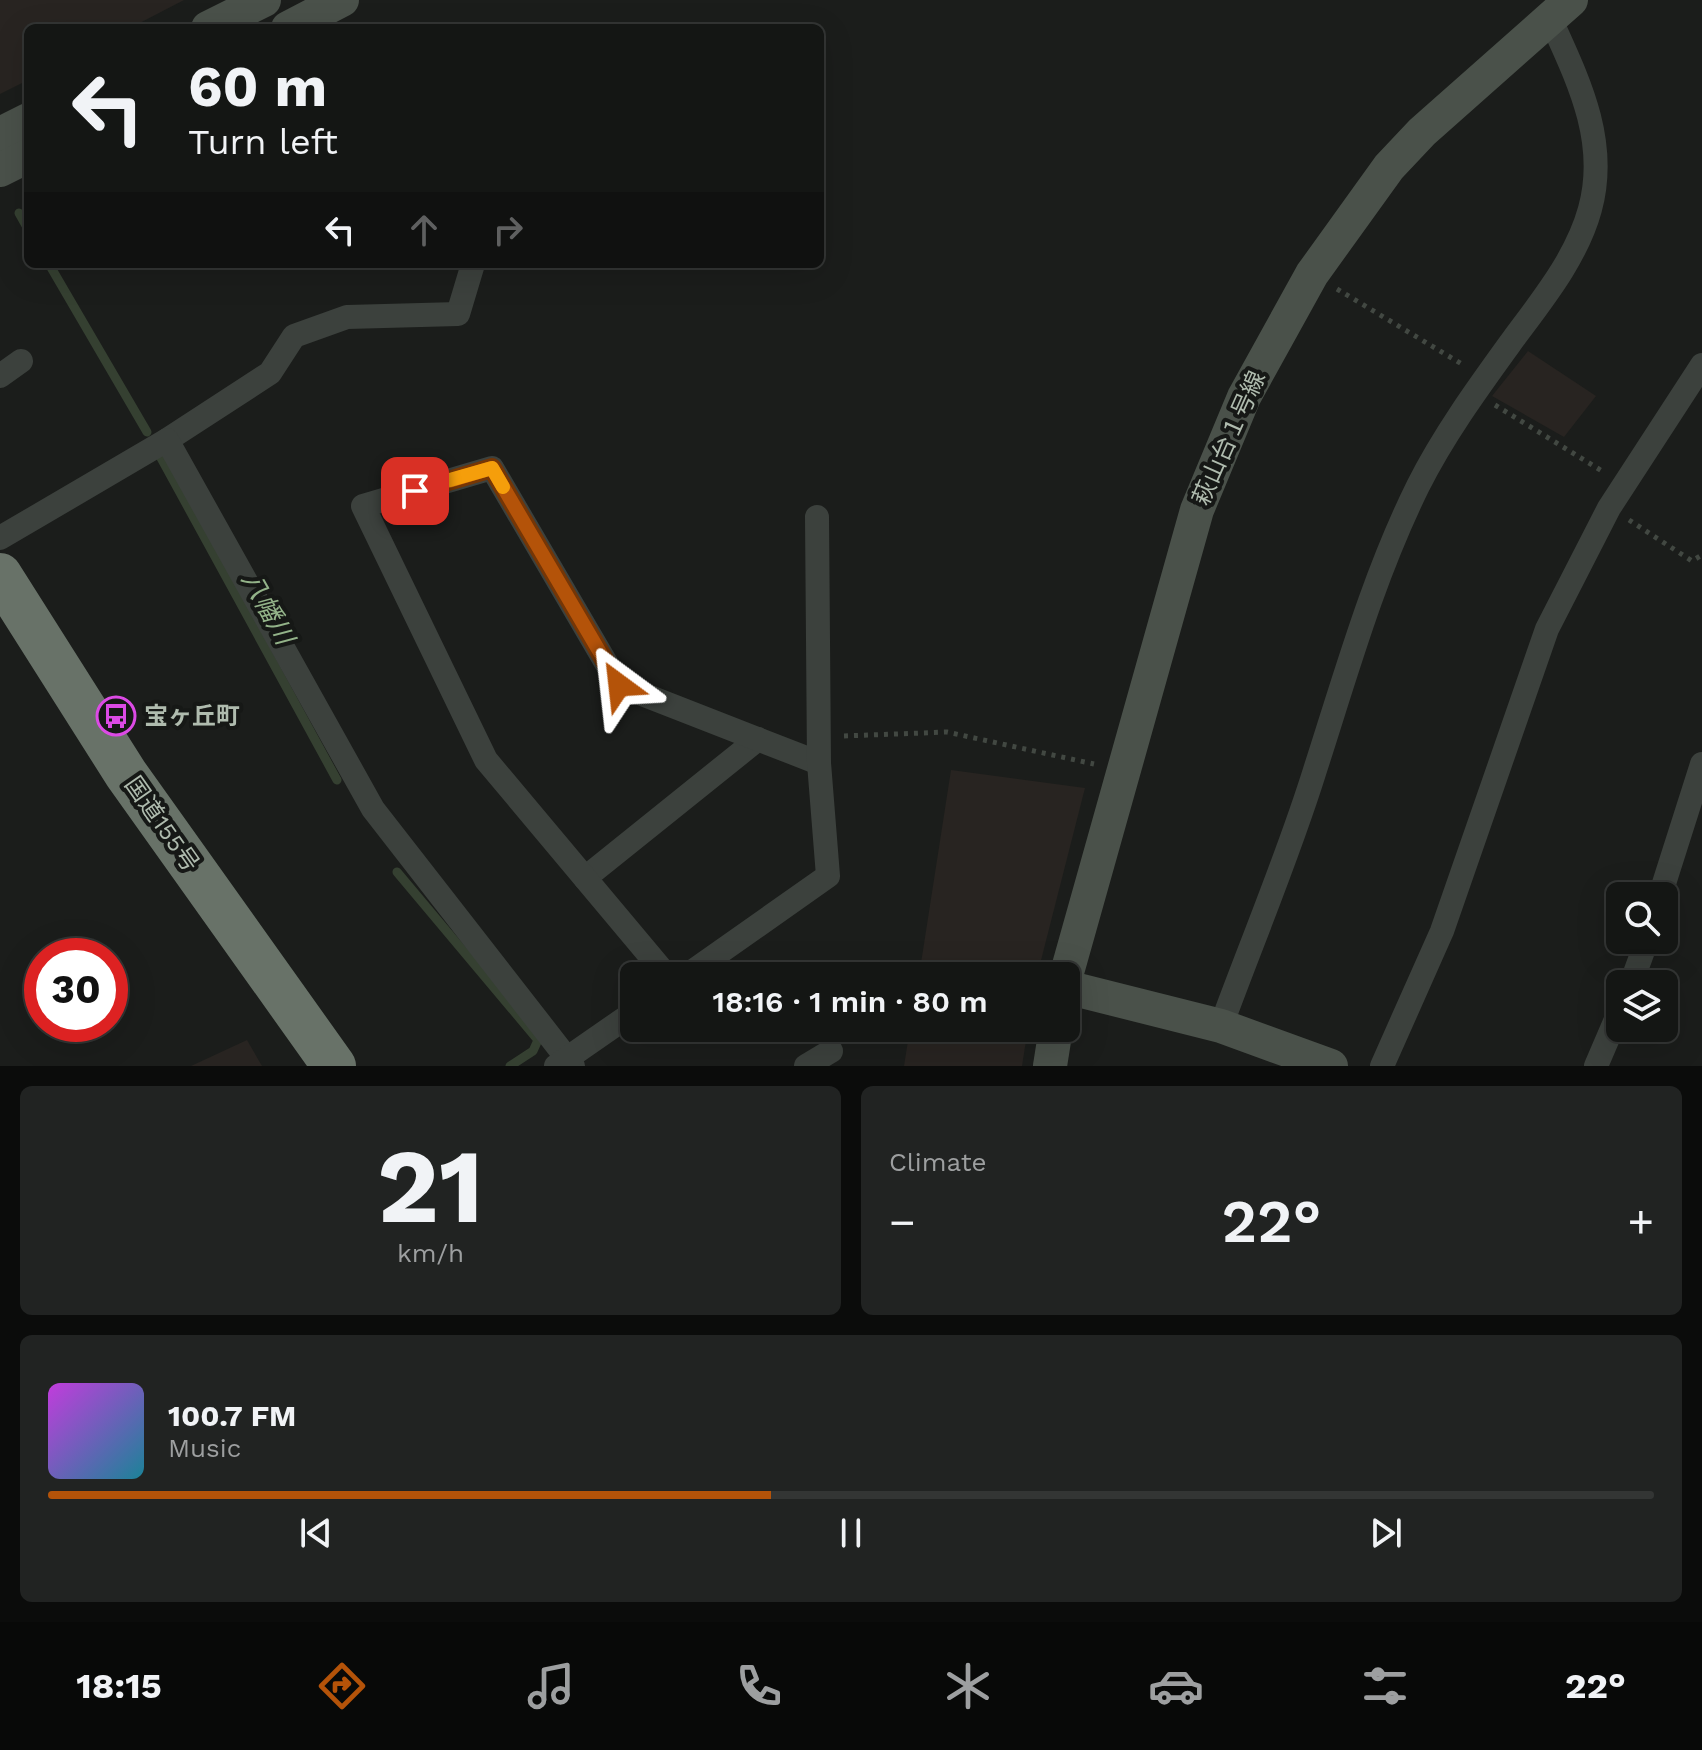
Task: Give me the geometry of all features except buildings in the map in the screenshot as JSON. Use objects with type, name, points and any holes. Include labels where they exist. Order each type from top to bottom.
[{"type":"highway","name":"国道155号","points":[[0,575],[126,774],[334,1066]]},
{"type":"street","points":[[216,24],[264,0]]},
{"type":"street","points":[[296,24],[342,0]]},
{"type":"street","points":[[1221,1026],[1314,773],[1359,626],[1419,484],[1480,385],[1551,288],[1581,235],[1591,206],[1595,142],[1591,116],[1560,9]]},
{"type":"street","name":"萩山台１号線","points":[[1070,962],[1197,510],[1244,397],[1312,274],[1389,167],[1422,132],[1560,9]]},
{"type":"street","points":[[0,134],[24,122]]},
{"type":"street","points":[[0,170],[24,158]]},
{"type":"street","points":[[0,538],[167,440],[270,373],[294,336],[347,317],[458,314],[472,268]]},
{"type":"street","points":[[0,376],[21,361]]},
{"type":"street","points":[[1382,1066],[1442,931],[1547,629],[1609,508],[1702,365]]},
{"type":"street","points":[[167,440],[373,809],[565,1064],[620,1023]]},
{"type":"street","points":[[655,962],[486,760],[363,506],[492,468],[619,685],[819,763]]},
{"type":"street","points":[[706,962],[828,876],[819,763],[817,517]]},
{"type":"street","points":[[585,878],[758,739]]},
{"type":"street","points":[[1664,882],[1702,764]]},
{"type":"street","points":[[1080,991],[1221,1026],[1295,1061],[1331,1066]]},
{"type":"street","points":[[1050,1066],[1054,1042]]},
{"type":"street","points":[[1596,1066],[1606,1042]]},
{"type":"street","points":[[806,1066],[831,1051]]},
{"type":"path","points":[[1312,274],[1624,484]]},
{"type":"path","points":[[1609,508],[1692,561],[1702,555]]},
{"type":"path","points":[[819,737],[947,732],[1123,770]]},
{"type":"shaded area","points":[[0,0],[184,0],[138,24],[24,24],[24,82],[0,94]]},
{"type":"shaded area","points":[[1528,351],[1596,396],[1564,437],[1492,396]]},
{"type":"shaded area","points":[[951,770],[1085,788],[1041,962],[921,962]]},
{"type":"shaded area","points":[[247,1040],[262,1066],[191,1066]]},
{"type":"shaded area","points":[[908,1042],[1026,1042],[1022,1066],[904,1066]]},
{"type":"waterway","name":"八幡川","points":[[19,213],[24,222]]},
{"type":"waterway","name":"八幡川","points":[[51,268],[147,432]]},
{"type":"waterway","name":"八幡川","points":[[160,456],[337,780]]},
{"type":"waterway","name":"八幡川","points":[[397,872],[538,1040],[533,1051],[510,1066]]},
{"type":"slow traffic","points":[[450,480],[492,468],[503,487]]},
{"type":"place","name":"宝ヶ丘町","points":[[116,716]]},
{"type":"route","points":[[415,491],[492,468],[619,685]]}]
